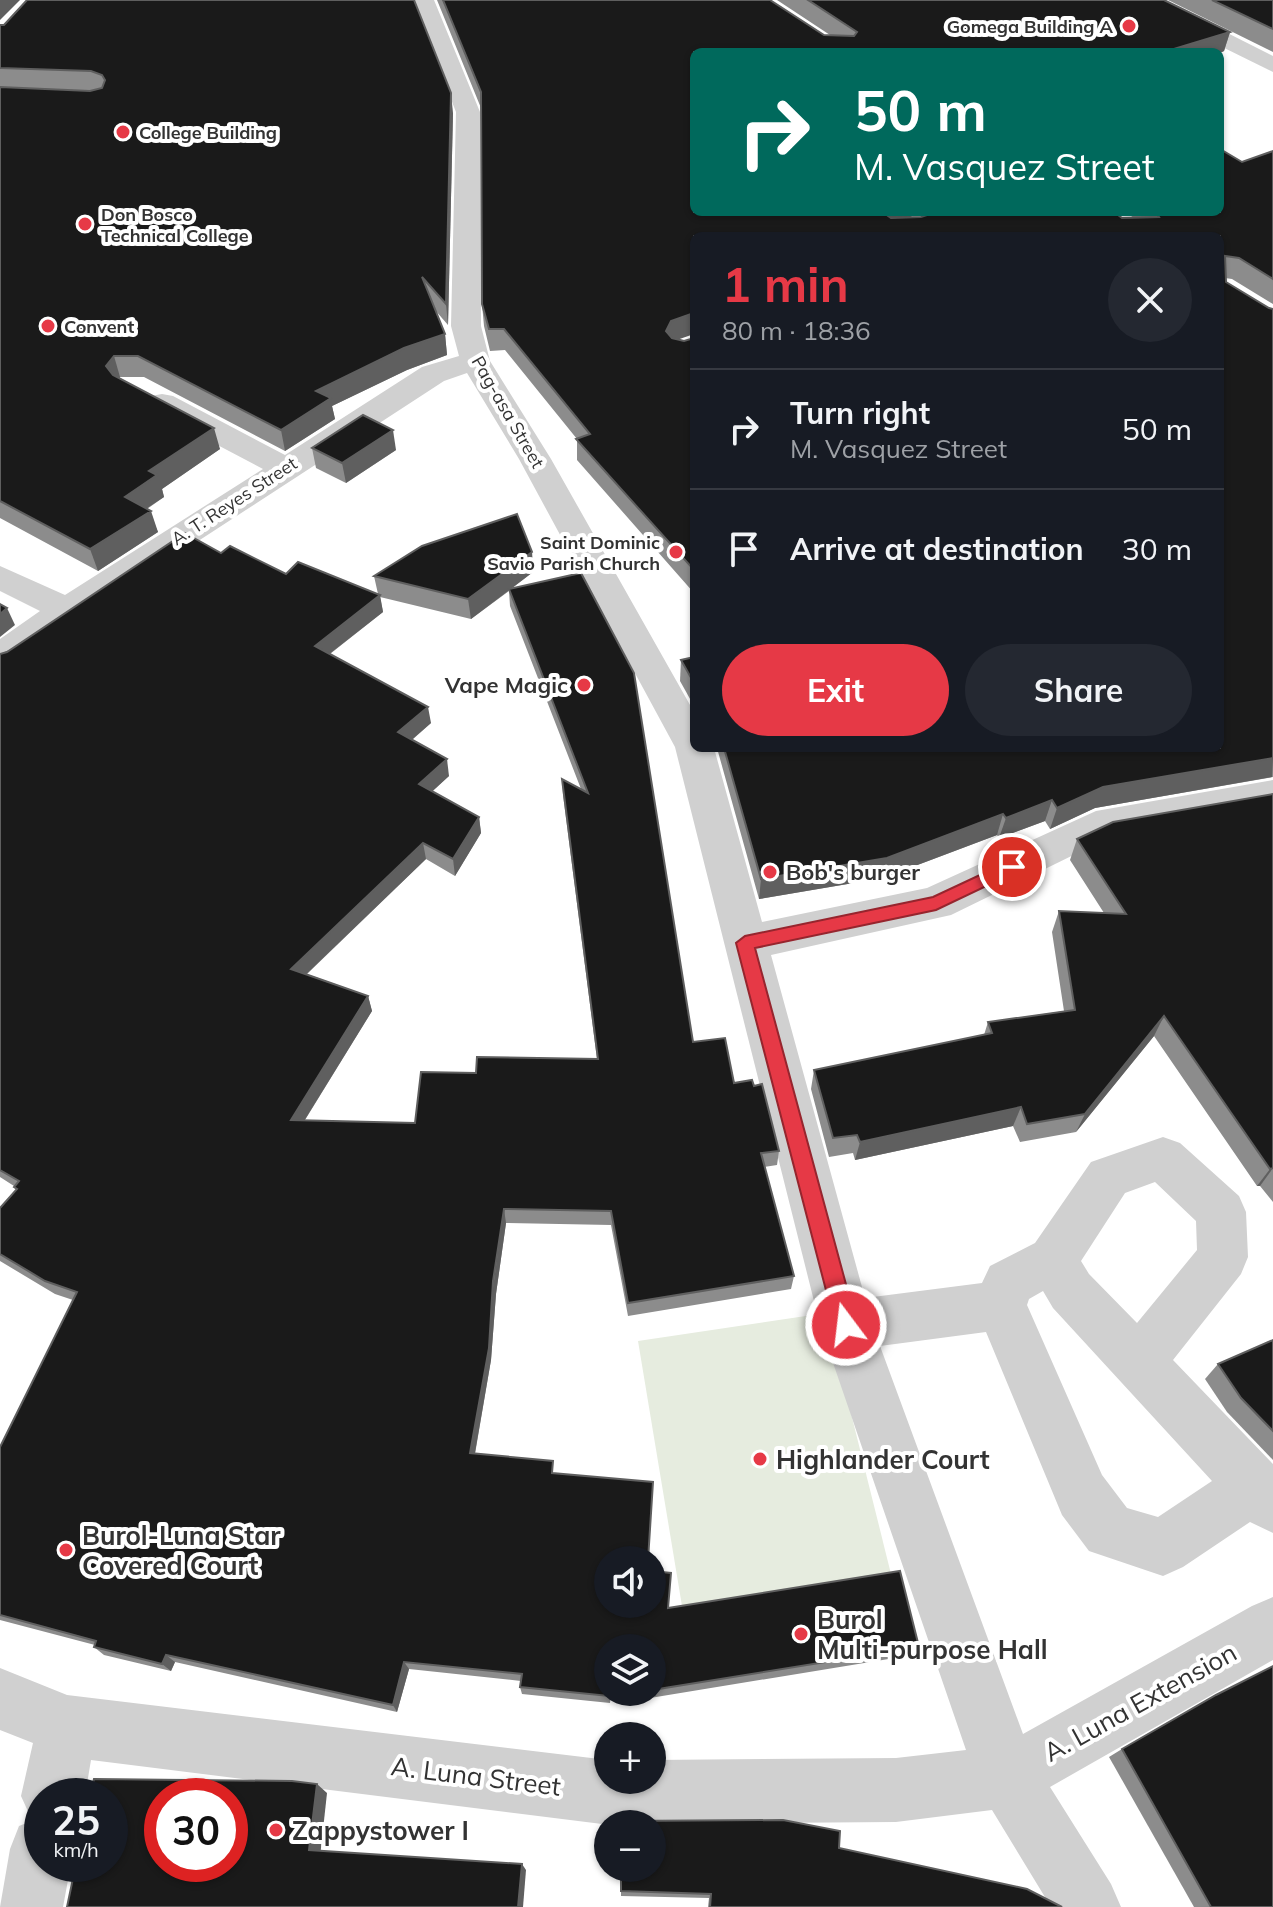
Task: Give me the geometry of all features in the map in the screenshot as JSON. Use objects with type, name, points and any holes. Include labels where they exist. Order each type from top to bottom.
[{"type":"street","name":"Pag-asa Street","points":[[423,0],[468,112],[466,326],[475,361],[535,459],[690,741]]},
{"type":"street","points":[[1145,0],[1273,65]]},
{"type":"street","name":"A. T. Reyes Street","points":[[0,657],[67,610],[433,374],[475,361]]},
{"type":"street","points":[[132,387],[286,468]]},
{"type":"street","points":[[0,577],[67,610]]},
{"type":"street","name":"Pag-asa Street","points":[[695,752],[846,1325],[1007,1777],[1088,1907]]},
{"type":"street","points":[[745,943],[936,903],[1096,826],[1273,795]]},
{"type":"street","points":[[1053,1260],[1071,1291],[1138,1362],[1264,1495],[1163,1547],[1109,1531],[1082,1495],[1001,1305],[1008,1283],[1053,1260],[1108,1177],[1163,1158],[1221,1212],[1223,1257],[1138,1362]]},
{"type":"street","points":[[846,1325],[1001,1305]]},
{"type":"street","name":"A. Luna Extension","points":[[1007,1777],[1273,1627]]},
{"type":"street","name":"A. Luna Street","points":[[0,1699],[67,1726],[602,1792],[896,1790],[1007,1777]]},
{"type":"street","points":[[57,1778],[67,1726]]},
{"type":"street","points":[[30,1907],[35,1882]]},
{"type":"shaded area","name":"Highlander Court","points":[[826,1313],[892,1578],[683,1612],[638,1341]]},
{"type":"building","points":[[27,0],[414,0],[451,93],[446,304],[422,277],[445,334],[404,348],[316,391],[331,398],[281,430],[138,356],[114,356],[106,366],[113,375],[214,428],[149,471],[157,475],[125,497],[151,511],[90,549],[0,501],[0,87],[90,91],[102,88],[105,80],[102,75],[91,71],[0,68],[0,25],[4,25]]},
{"type":"building","points":[[443,0],[770,0],[824,35],[854,36],[857,32],[808,0],[1164,0],[1230,32],[1177,48],[690,48],[690,216],[1224,216],[1224,151],[1242,162],[1273,151],[1273,279],[1239,258],[1225,256],[1226,282],[1273,309],[1273,758],[1103,787],[1057,808],[1052,800],[1006,818],[1003,814],[887,858],[761,879],[725,752],[1224,752],[1224,232],[690,232],[690,314],[671,321],[666,331],[672,338],[690,339],[690,566],[576,439],[590,434],[504,329],[489,329],[482,304],[481,92]]},
{"type":"building","points":[[1212,0],[1273,0],[1273,29]]},
{"type":"building","points":[[363,415],[393,430],[342,463],[312,448]]},
{"type":"building","points":[[517,514],[532,552],[468,599],[374,576],[422,546]]},
{"type":"building","points":[[185,533],[221,553],[230,546],[286,574],[298,562],[380,595],[315,646],[428,707],[398,732],[447,759],[419,784],[479,817],[453,859],[423,843],[291,969],[368,996],[291,1120],[415,1123],[421,1072],[476,1073],[477,1057],[598,1059],[562,779],[588,793],[509,589],[581,573],[634,673],[693,1042],[725,1038],[734,1083],[752,1080],[754,1086],[762,1084],[779,1151],[761,1153],[794,1276],[628,1303],[611,1211],[504,1209],[493,1281],[489,1348],[470,1453],[553,1461],[552,1473],[653,1482],[649,1546],[594,1546],[594,1618],[666,1618],[666,1572],[671,1573],[668,1608],[900,1571],[919,1647],[666,1688],[666,1634],[594,1634],[594,1694],[520,1687],[522,1674],[404,1662],[393,1705],[166,1655],[162,1664],[94,1647],[96,1641],[0,1615],[0,1447],[77,1292],[45,1281],[0,1254],[0,1208],[17,1189],[14,1187],[19,1181],[0,1170],[0,654]]},
{"type":"building","points":[[690,658],[690,676],[681,660]]},
{"type":"building","points":[[1273,794],[1273,1168],[1270,1169],[1164,1016],[1085,1114],[1027,1124],[1021,1107],[860,1142],[857,1135],[833,1138],[814,1070],[992,1033],[988,1022],[1075,1010],[1059,911],[1126,914],[1077,839],[1113,822]]},
{"type":"building","points":[[1273,1340],[1273,1431],[1241,1398],[1218,1364]]},
{"type":"building","points":[[1273,1666],[1273,1907],[1211,1907],[1122,1749]]},
{"type":"building","points":[[128,1779],[144,1780],[144,1882],[248,1882],[248,1781],[317,1784],[309,1850],[522,1864],[518,1907],[67,1907],[72,1882],[128,1882]]},
{"type":"building","points":[[783,1820],[840,1831],[839,1848],[1027,1889],[1062,1907],[710,1907],[711,1894],[621,1891],[621,1882],[666,1882],[666,1821]]},
{"type":"place","name":"Gomega Building A","points":[[1129,26]]},
{"type":"place","name":"College Building","points":[[123,132]]},
{"type":"place","name":"Don Bosco Technical College","points":[[85,224]]},
{"type":"place","name":"Convent","points":[[48,326]]},
{"type":"place","name":"Saint Dominic Savio Parish Church","points":[[676,552]]},
{"type":"place","name":"Vape Magic","points":[[584,685]]},
{"type":"place","name":"Bob's burger","points":[[770,872]]},
{"type":"place","name":"Highlander Court","points":[[760,1459]]},
{"type":"place","name":"Burol-Luna Star Covered Court","points":[[66,1550]]},
{"type":"place","name":"Burol Multi-purpose Hall","points":[[801,1634]]},
{"type":"place","name":"Zappystower I","points":[[276,1830]]},
{"type":"route","points":[[846,1325],[745,943],[936,903],[1012,867]]}]
